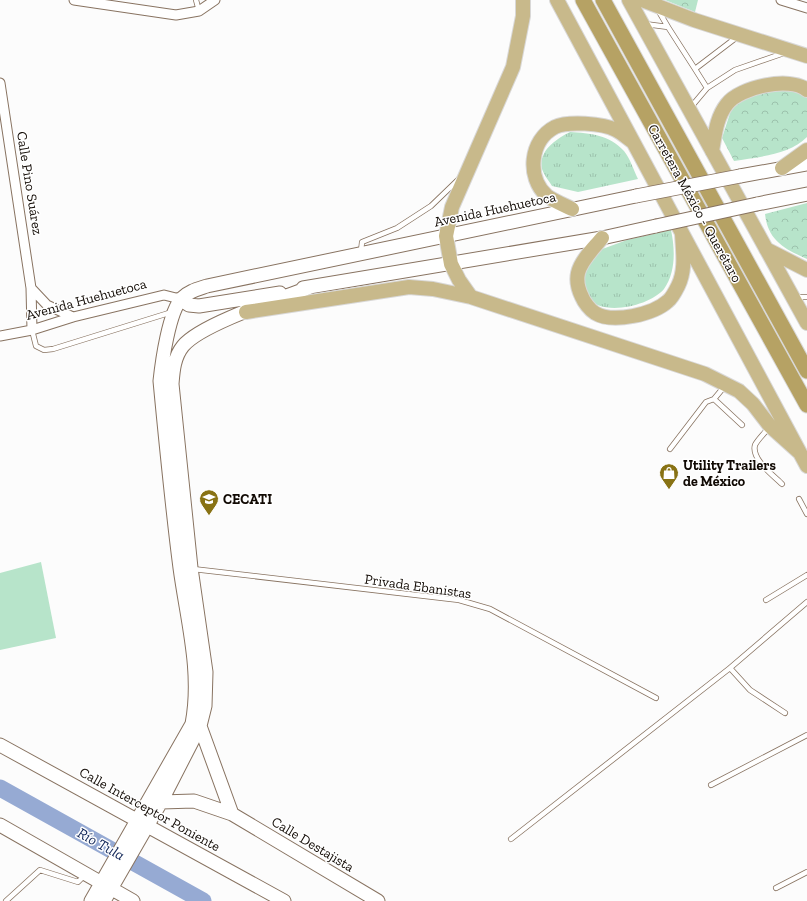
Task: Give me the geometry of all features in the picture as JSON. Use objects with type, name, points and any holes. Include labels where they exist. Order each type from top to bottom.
[{"type":"highway","name":"Carretera México - Querétaro","points":[[583,0],[807,405]]},
{"type":"highway","name":"Carretera México - Querétaro","points":[[603,0],[807,371]]},
{"type":"main road","points":[[471,297],[459,280],[451,264],[446,236],[452,207],[513,67],[523,16],[523,0]]},
{"type":"main road","points":[[557,0],[636,144],[807,466]]},
{"type":"main road","points":[[629,0],[807,323]]},
{"type":"main road","points":[[648,2],[694,20],[807,56]]},
{"type":"main road","points":[[712,151],[716,125],[727,104],[745,92],[769,85],[788,83],[807,90]]},
{"type":"main road","points":[[572,209],[547,196],[536,178],[533,158],[541,140],[555,127],[570,124],[588,124],[614,129],[636,144]]},
{"type":"main road","points":[[782,168],[807,150]]},
{"type":"main road","name":"Avenida Huehuetoca","points":[[186,295],[207,286],[361,253],[636,196],[807,164]]},
{"type":"main road","points":[[186,295],[190,305],[212,305],[602,238],[807,194]]},
{"type":"main road","points":[[602,238],[586,258],[578,273],[577,287],[584,302],[595,313],[611,318],[635,316],[652,311],[668,301],[679,286],[684,267],[682,230]]},
{"type":"main road","points":[[766,249],[807,270]]},
{"type":"main road","points":[[232,814],[196,725],[196,674],[186,568],[172,384],[175,361],[182,346],[197,333],[311,287]]},
{"type":"main road","points":[[246,312],[408,287],[433,289],[471,297],[705,374],[727,384],[739,391],[753,404],[770,426],[799,452]]},
{"type":"main road","points":[[186,295],[174,311],[162,358],[160,381],[186,568]]},
{"type":"main road","points":[[104,901],[109,882],[196,725]]},
{"type":"main road","name":"Calle Interceptor Poniente","points":[[0,746],[139,827],[284,901]]},
{"type":"main road","name":"Calle Destajista","points":[[156,799],[194,801],[232,814],[378,901]]},
{"type":"main road","points":[[0,825],[86,873],[109,882],[133,901]]},
{"type":"main road","points":[[91,901],[109,882]]},
{"type":"street","points":[[74,0],[176,15],[199,11],[215,0]]},
{"type":"street","points":[[781,0],[807,8]]},
{"type":"street","name":"Calle Pino Suárez","points":[[0,83],[31,288],[32,330]]},
{"type":"street","points":[[31,288],[47,305],[72,317]]},
{"type":"street","name":"Avenida Huehuetoca","points":[[0,336],[32,330],[72,317],[164,295],[186,295]]},
{"type":"lane","points":[[196,0],[199,11]]},
{"type":"lane","points":[[648,2],[668,27],[707,88]]},
{"type":"lane","points":[[642,24],[668,27]]},
{"type":"lane","points":[[695,69],[740,34]]},
{"type":"lane","points":[[689,109],[707,88],[735,70],[792,51]]},
{"type":"lane","points":[[361,253],[362,242],[397,228],[431,206],[466,172]]},
{"type":"lane","points":[[793,297],[807,298]]},
{"type":"lane","points":[[32,330],[36,346],[44,350],[53,349],[174,311]]},
{"type":"lane","points":[[670,449],[706,402],[714,399],[727,384]]},
{"type":"lane","points":[[714,399],[742,425]]},
{"type":"lane","points":[[770,426],[756,445],[755,452],[757,458],[782,484]]},
{"type":"lane","points":[[799,499],[807,514]]},
{"type":"lane","name":"Privada Ebanistas","points":[[186,568],[459,600],[490,609],[656,698]]},
{"type":"lane","points":[[766,600],[807,575]]},
{"type":"lane","points":[[511,839],[730,668],[807,602]]},
{"type":"lane","points":[[730,668],[750,690],[785,713]]},
{"type":"lane","points":[[711,785],[807,735]]},
{"type":"lane","points":[[6,901],[40,870],[78,882],[86,873]]},
{"type":"lane","points":[[776,888],[807,872]]},
{"type":"green space","points":[[665,0],[698,0],[695,12]]},
{"type":"green space","points":[[775,89],[798,91],[807,98],[807,137],[791,148],[773,154],[734,161],[722,138],[732,107],[742,100]]},
{"type":"green space","points":[[570,132],[592,134],[612,141],[624,151],[638,179],[578,192],[552,186],[542,169],[541,163],[545,151],[559,138]]},
{"type":"green space","points":[[807,203],[807,259],[792,252],[779,243],[770,231],[765,214]]},
{"type":"green space","points":[[671,230],[674,260],[671,275],[664,289],[648,300],[625,307],[603,307],[593,303],[587,296],[581,269],[594,252],[627,240]]},
{"type":"green space","points":[[41,562],[56,638],[0,650],[0,573]]},
{"type":"waterway","name":"Río Tula","points":[[0,788],[203,901]]},
{"type":"place","name":"Utility Trailers de México","points":[[669,490]]},
{"type":"place","name":"CECATI","points":[[209,516]]}]
